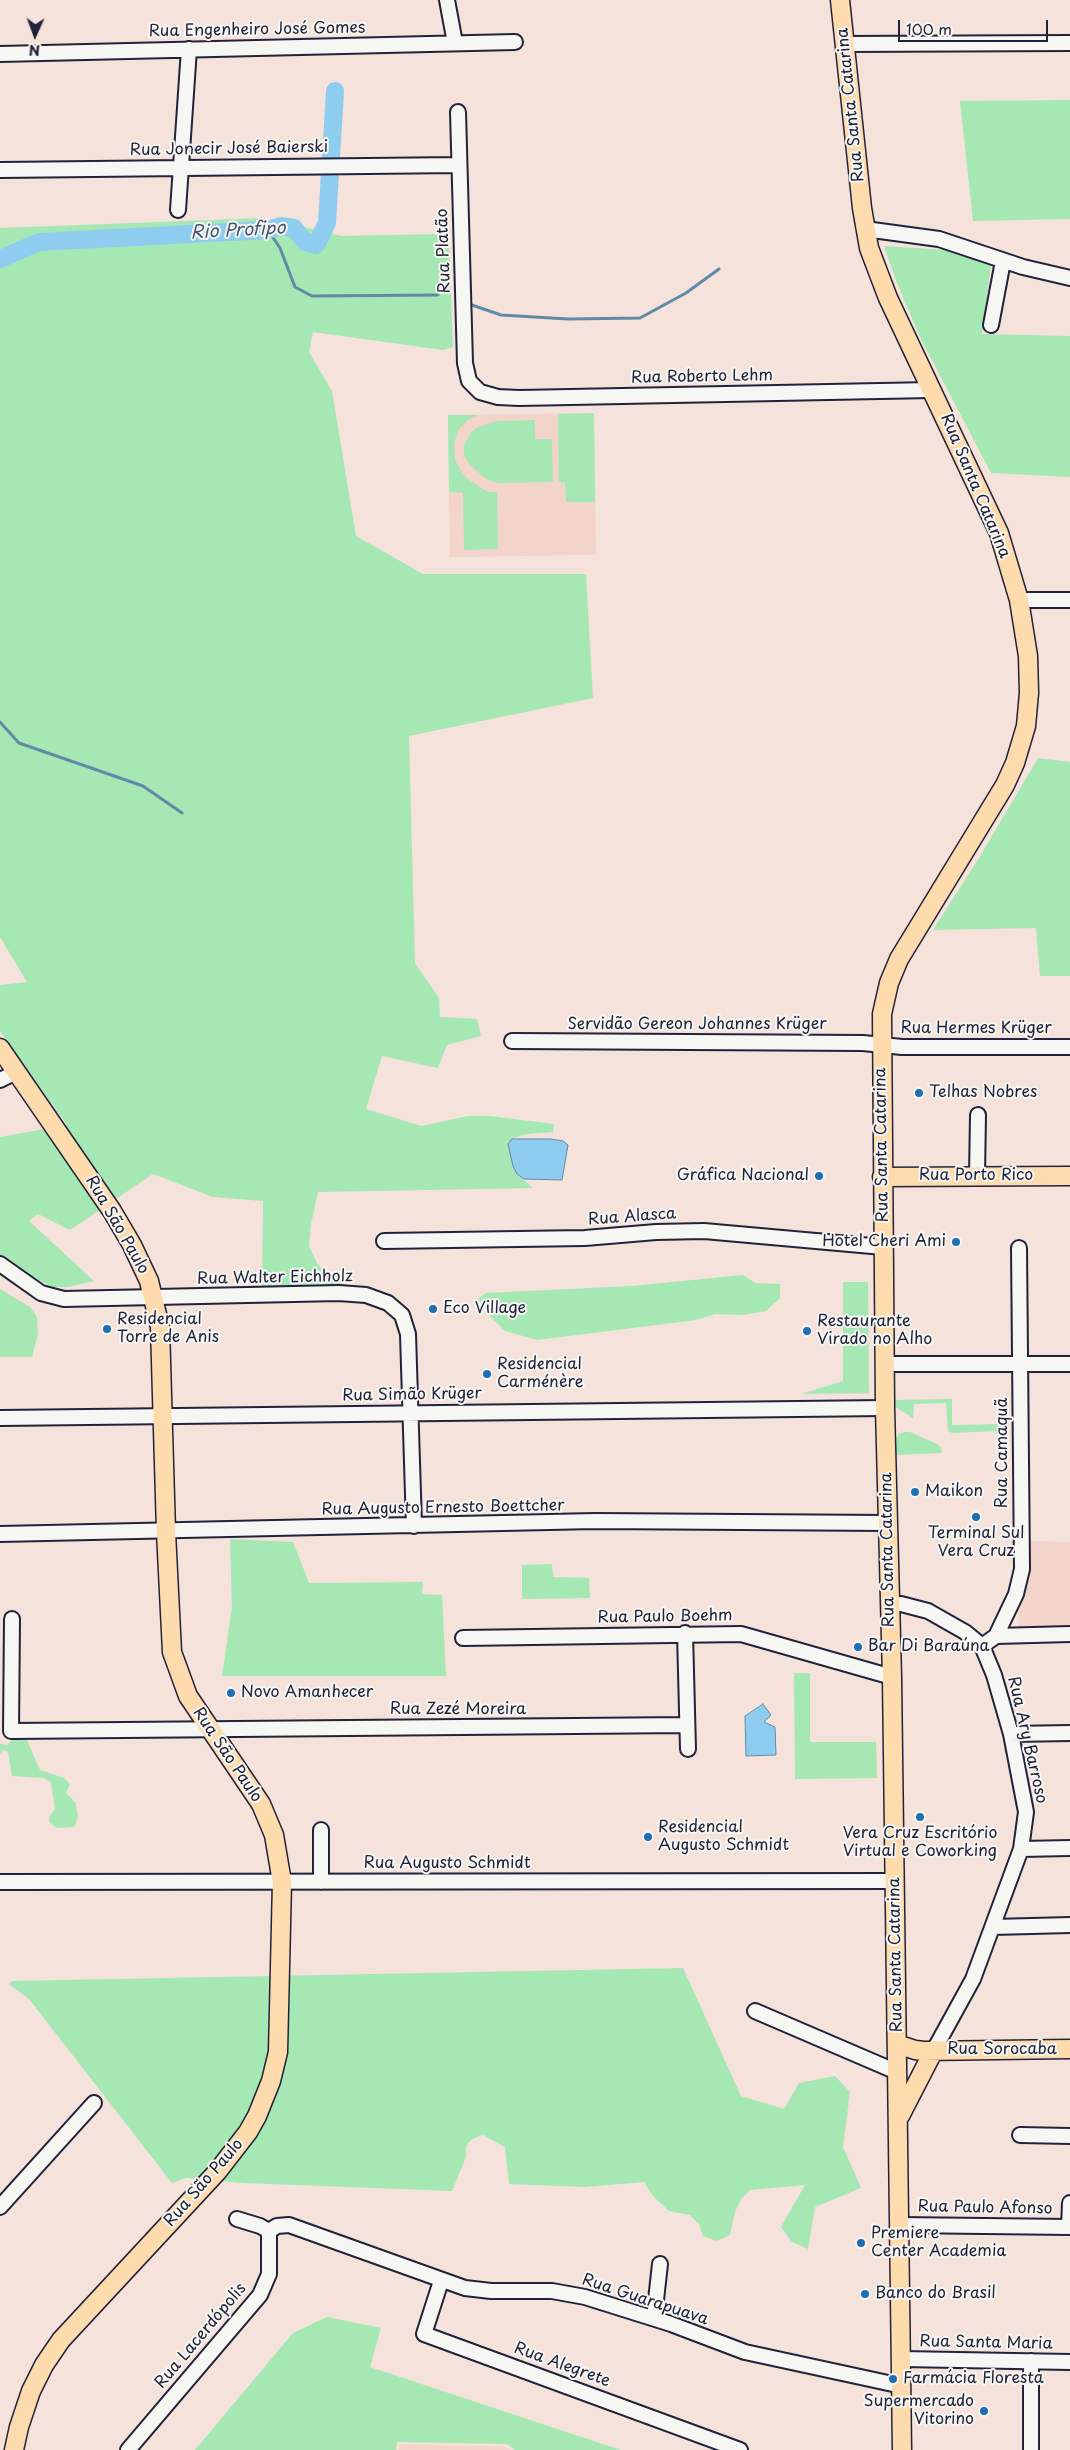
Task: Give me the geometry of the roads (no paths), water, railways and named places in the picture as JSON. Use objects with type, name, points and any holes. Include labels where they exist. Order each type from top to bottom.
[{"type":"main road","name":"Rua Santa Catarina","points":[[840,0],[865,229],[884,290],[999,533],[1019,600],[1028,656],[1029,692],[1026,726],[1021,745],[1005,785],[892,972],[883,1006],[881,1045],[885,1408],[892,1677],[902,2450]]},
{"type":"main road","name":"Rua São Paulo","points":[[0,1048],[112,1212],[141,1263],[155,1298],[160,1327],[166,1532],[172,1652],[188,1696],[261,1804],[274,1835],[282,1882],[278,2052],[271,2081],[257,2116],[248,2132],[217,2172],[61,2340],[44,2365],[31,2391],[18,2427],[14,2450]]},
{"type":"main road","name":"Rua Porto Rico","points":[[882,1177],[1070,1176]]},
{"type":"main road","name":"Rua Sorocaba","points":[[897,2044],[915,2050],[1070,2049]]},
{"type":"main road","name":"Rua Sorocaba","points":[[898,2120],[934,2050]]},
{"type":"street","points":[[447,0],[455,43]]},
{"type":"street","name":"Rua Engenheiro José Gomes","points":[[0,54],[515,42]]},
{"type":"street","points":[[844,44],[1070,43]]},
{"type":"street","points":[[178,210],[190,49]]},
{"type":"street","name":"Rua Platão","points":[[458,112],[465,363],[467,374],[474,387]]},
{"type":"street","name":"Rua Jonecir José Baierski","points":[[0,170],[458,165]]},
{"type":"street","points":[[865,229],[939,239],[1045,274],[1070,278]]},
{"type":"street","points":[[991,325],[1003,261]]},
{"type":"street","name":"Rua Roberto Lehm","points":[[474,387],[486,395],[519,398],[932,390]]},
{"type":"street","points":[[1019,600],[1070,600]]},
{"type":"street","name":"Servidão Gereon Johannes Krüger","points":[[512,1041],[863,1043],[881,1045]]},
{"type":"street","name":"Rua Hermes Krüger","points":[[881,1045],[902,1047],[1070,1047]]},
{"type":"street","points":[[0,1080],[16,1072]]},
{"type":"street","points":[[977,1176],[978,1114]]},
{"type":"street","name":"Rua Alasca","points":[[384,1241],[585,1238],[656,1232],[704,1231],[883,1247]]},
{"type":"street","name":"Rua Camaquã","points":[[982,1646],[996,1636],[1016,1594],[1022,1570],[1019,1248]]},
{"type":"street","name":"Rua Walter Eichholz","points":[[0,1264],[41,1293],[58,1298],[155,1298],[339,1293],[366,1295],[388,1303],[396,1309],[406,1323],[409,1344],[409,1412],[414,1526]]},
{"type":"street","points":[[885,1364],[1070,1364]]},
{"type":"street","name":"Rua Simão Krüger","points":[[0,1418],[885,1408]]},
{"type":"street","name":"Rua Augusto Ernesto Boettcher","points":[[0,1534],[596,1522],[887,1523]]},
{"type":"street","name":"Rua Ary Barroso","points":[[889,1604],[901,1604],[928,1611],[965,1632],[982,1646],[994,1675],[1011,1734],[1026,1812],[1021,1849],[993,1927],[963,2000],[934,2050]]},
{"type":"street","name":"Rua Zezé Moreira","points":[[12,1619],[11,1731],[688,1725]]},
{"type":"street","points":[[685,1633],[688,1749]]},
{"type":"street","name":"Rua Paulo Boehm","points":[[463,1638],[727,1633],[753,1636],[892,1677]]},
{"type":"street","points":[[996,1636],[1070,1634]]},
{"type":"street","points":[[1011,1734],[1070,1733]]},
{"type":"street","points":[[321,1830],[321,1882]]},
{"type":"street","points":[[1021,1849],[1070,1848]]},
{"type":"street","name":"Rua Augusto Schmidt","points":[[0,1882],[894,1881]]},
{"type":"street","points":[[993,1927],[1070,1925]]},
{"type":"street","points":[[755,2011],[898,2072]]},
{"type":"street","points":[[0,2207],[94,2103]]},
{"type":"street","points":[[1020,2135],[1070,2136]]},
{"type":"street","points":[[1069,2227],[1070,2203]]},
{"type":"street","points":[[236,2219],[260,2226],[269,2231]]},
{"type":"street","name":"Rua Guarapuava","points":[[269,2231],[277,2226],[288,2225],[442,2281],[478,2290],[535,2290],[570,2294],[654,2318],[745,2352],[902,2386]]},
{"type":"street","name":"Rua Paulo Afonso","points":[[900,2225],[1069,2227]]},
{"type":"street","name":"Rua Lacerdópolis","points":[[128,2450],[260,2294],[268,2274],[269,2231]]},
{"type":"street","points":[[654,2318],[660,2264]]},
{"type":"street","name":"Rua Alegrete","points":[[442,2281],[424,2334],[740,2450]]},
{"type":"street","name":"Rua Santa Maria","points":[[901,2359],[1070,2362]]},
{"type":"street","points":[[1031,2361],[1031,2450]]},
{"type":"water","points":[[512,1139],[551,1139],[563,1141],[568,1145],[562,1180],[524,1179],[517,1174],[513,1166],[508,1144]]},
{"type":"water","points":[[763,1704],[771,1715],[764,1722],[775,1727],[776,1755],[746,1756],[745,1716]]},
{"type":"waterway","name":"Rio Profipo","points":[[0,259],[39,242],[268,230],[281,226],[294,228],[305,242],[316,245],[327,223],[335,91]]},
{"type":"waterway","points":[[268,230],[280,248],[295,287],[312,296],[438,295]]},
{"type":"waterway","points":[[469,304],[501,315],[568,319],[640,318],[686,293],[719,269]]},
{"type":"waterway","points":[[0,722],[19,743],[143,786],[182,813]]},
{"type":"place","name":"Telhas Nobres","points":[[919,1093]]},
{"type":"place","name":"Gráfica Nacional","points":[[819,1176]]},
{"type":"place","name":"Hotel Cheri Ami","points":[[956,1242]]},
{"type":"place","name":"Eco Village","points":[[433,1309]]},
{"type":"place","name":"Residencial Torre de Anis","points":[[107,1329]]},
{"type":"place","name":"Restaurante Virado no Alho","points":[[807,1331]]},
{"type":"place","name":"Residencial Carménère","points":[[487,1374]]},
{"type":"place","name":"Maikon","points":[[915,1492]]},
{"type":"place","name":"Terminal Sul Vera Cruz","points":[[976,1517]]},
{"type":"place","name":"Bar Di Baraúna","points":[[858,1647]]},
{"type":"place","name":"Novo Amanhecer","points":[[231,1693]]},
{"type":"place","name":"Vera Cruz Escritório Virtual e Coworking","points":[[920,1817]]},
{"type":"place","name":"Residencial Augusto Schmidt","points":[[648,1837]]},
{"type":"place","name":"Premiere Center Academia","points":[[861,2243]]},
{"type":"place","name":"Banco do Brasil","points":[[865,2294]]},
{"type":"place","name":"Farmácia Floresta","points":[[893,2379]]},
{"type":"place","name":"Supermercado Vitorino","points":[[984,2411]]}]
